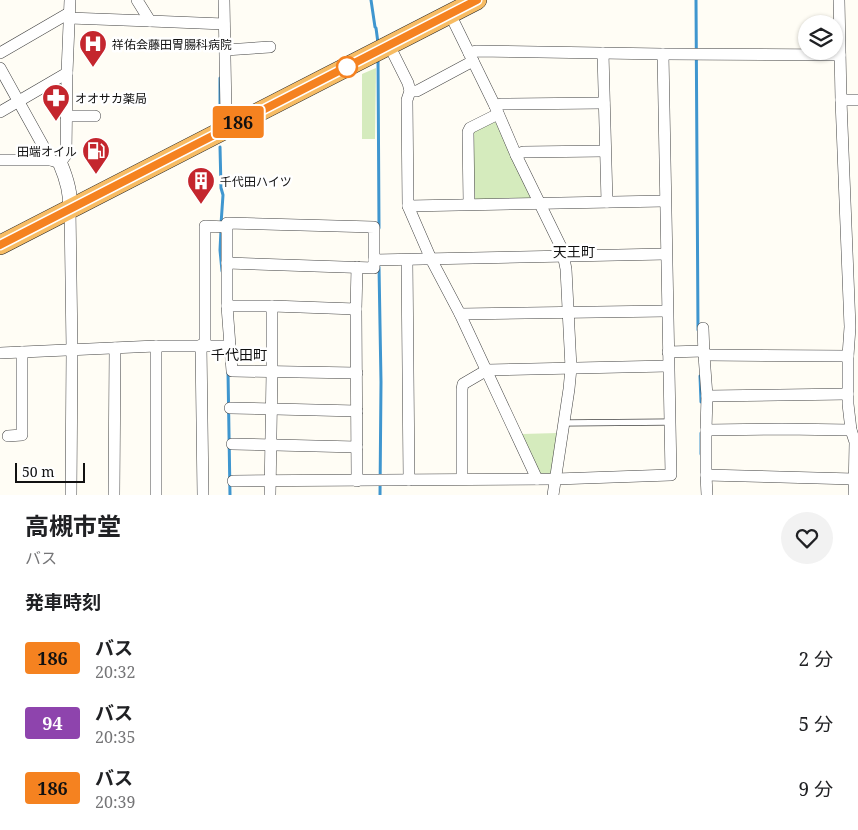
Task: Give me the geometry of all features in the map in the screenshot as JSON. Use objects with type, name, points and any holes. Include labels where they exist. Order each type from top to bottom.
[{"type":"highway","points":[[0,245],[477,0]]},
{"type":"street","points":[[0,160],[56,162],[66,155],[66,73],[70,0]]},
{"type":"street","points":[[137,0],[150,22]]},
{"type":"street","points":[[224,0],[226,114],[232,126]]},
{"type":"street","points":[[839,0],[839,15]]},
{"type":"street","points":[[450,14],[497,110],[564,256],[571,368],[553,495]]},
{"type":"street","points":[[0,53],[69,15],[150,22],[224,24]]},
{"type":"street","points":[[389,45],[410,92],[407,100],[408,206],[431,259],[487,370],[537,479]]},
{"type":"street","points":[[225,50],[270,47]]},
{"type":"street","points":[[410,92],[417,91],[471,57],[476,51],[798,55]]},
{"type":"street","points":[[604,53],[607,202]]},
{"type":"street","points":[[233,481],[556,479],[671,475],[664,54]]},
{"type":"street","points":[[706,475],[855,486],[856,442],[851,430],[848,394],[851,352],[840,60]]},
{"type":"street","points":[[0,68],[19,102],[64,172],[71,198],[71,495]]},
{"type":"street","points":[[0,112],[66,73]]},
{"type":"street","points":[[841,100],[858,100]]},
{"type":"street","points":[[469,204],[468,132],[470,128],[497,110],[501,104],[604,103]]},
{"type":"street","points":[[66,116],[95,116]]},
{"type":"street","points":[[516,154],[523,152],[605,151]]},
{"type":"street","points":[[408,206],[665,201]]},
{"type":"street","points":[[227,263],[374,268],[374,226],[227,222],[227,226],[227,263],[227,306],[232,371],[357,373]]},
{"type":"street","points":[[203,495],[205,226],[227,226]]},
{"type":"street","points":[[374,260],[666,254]]},
{"type":"street","points":[[407,260],[409,480]]},
{"type":"street","points":[[357,267],[357,481]]},
{"type":"street","points":[[227,306],[356,309]]},
{"type":"street","points":[[270,495],[272,306]]},
{"type":"street","points":[[460,314],[667,311]]},
{"type":"street","points":[[703,328],[707,396],[706,475],[708,495]]},
{"type":"street","points":[[0,353],[156,346],[230,346]]},
{"type":"street","points":[[156,346],[156,495]]},
{"type":"street","points":[[114,348],[114,495]]},
{"type":"street","points":[[8,436],[22,435],[22,352]]},
{"type":"street","points":[[668,352],[851,352]]},
{"type":"street","points":[[462,479],[462,388],[464,384],[487,370],[668,366]]},
{"type":"street","points":[[707,396],[848,394]]},
{"type":"street","points":[[230,408],[357,411]]},
{"type":"street","points":[[706,430],[851,430]]},
{"type":"street","points":[[232,444],[357,447]]},
{"type":"lane","points":[[564,423],[670,422]]},
{"type":"green space","points":[[376,68],[375,139],[362,139],[362,74]]},
{"type":"green space","points":[[495,121],[532,198],[531,201],[475,202],[472,198],[472,132]]},
{"type":"green space","points":[[558,433],[552,473],[544,476],[540,473],[522,434]]},
{"type":"waterway","points":[[371,0],[378,43]]},
{"type":"waterway","points":[[696,0],[698,330]]},
{"type":"waterway","points":[[378,57],[379,228]]},
{"type":"waterway","points":[[220,78],[220,106]]},
{"type":"waterway","points":[[220,147],[221,188],[223,195],[221,224]]},
{"type":"waterway","points":[[221,230],[222,271]]},
{"type":"waterway","points":[[379,267],[380,495]]},
{"type":"waterway","points":[[228,372],[230,495]]},
{"type":"waterway","points":[[700,376],[701,402]]},
{"type":"waterway","points":[[701,433],[701,454]]},
{"type":"bus line","name":"186","points":[[0,245],[477,0]]},
{"type":"place","name":"祥佑会藤田胃腸科病院","points":[[93,68]]},
{"type":"place","name":"オオサカ薬局","points":[[56,122]]},
{"type":"place","name":"田端オイル","points":[[96,175]]},
{"type":"place","name":"千代田ハイツ","points":[[201,205]]},
{"type":"district","name":"天王町","points":[[574,251]]},
{"type":"district","name":"千代田町","points":[[239,354]]}]
